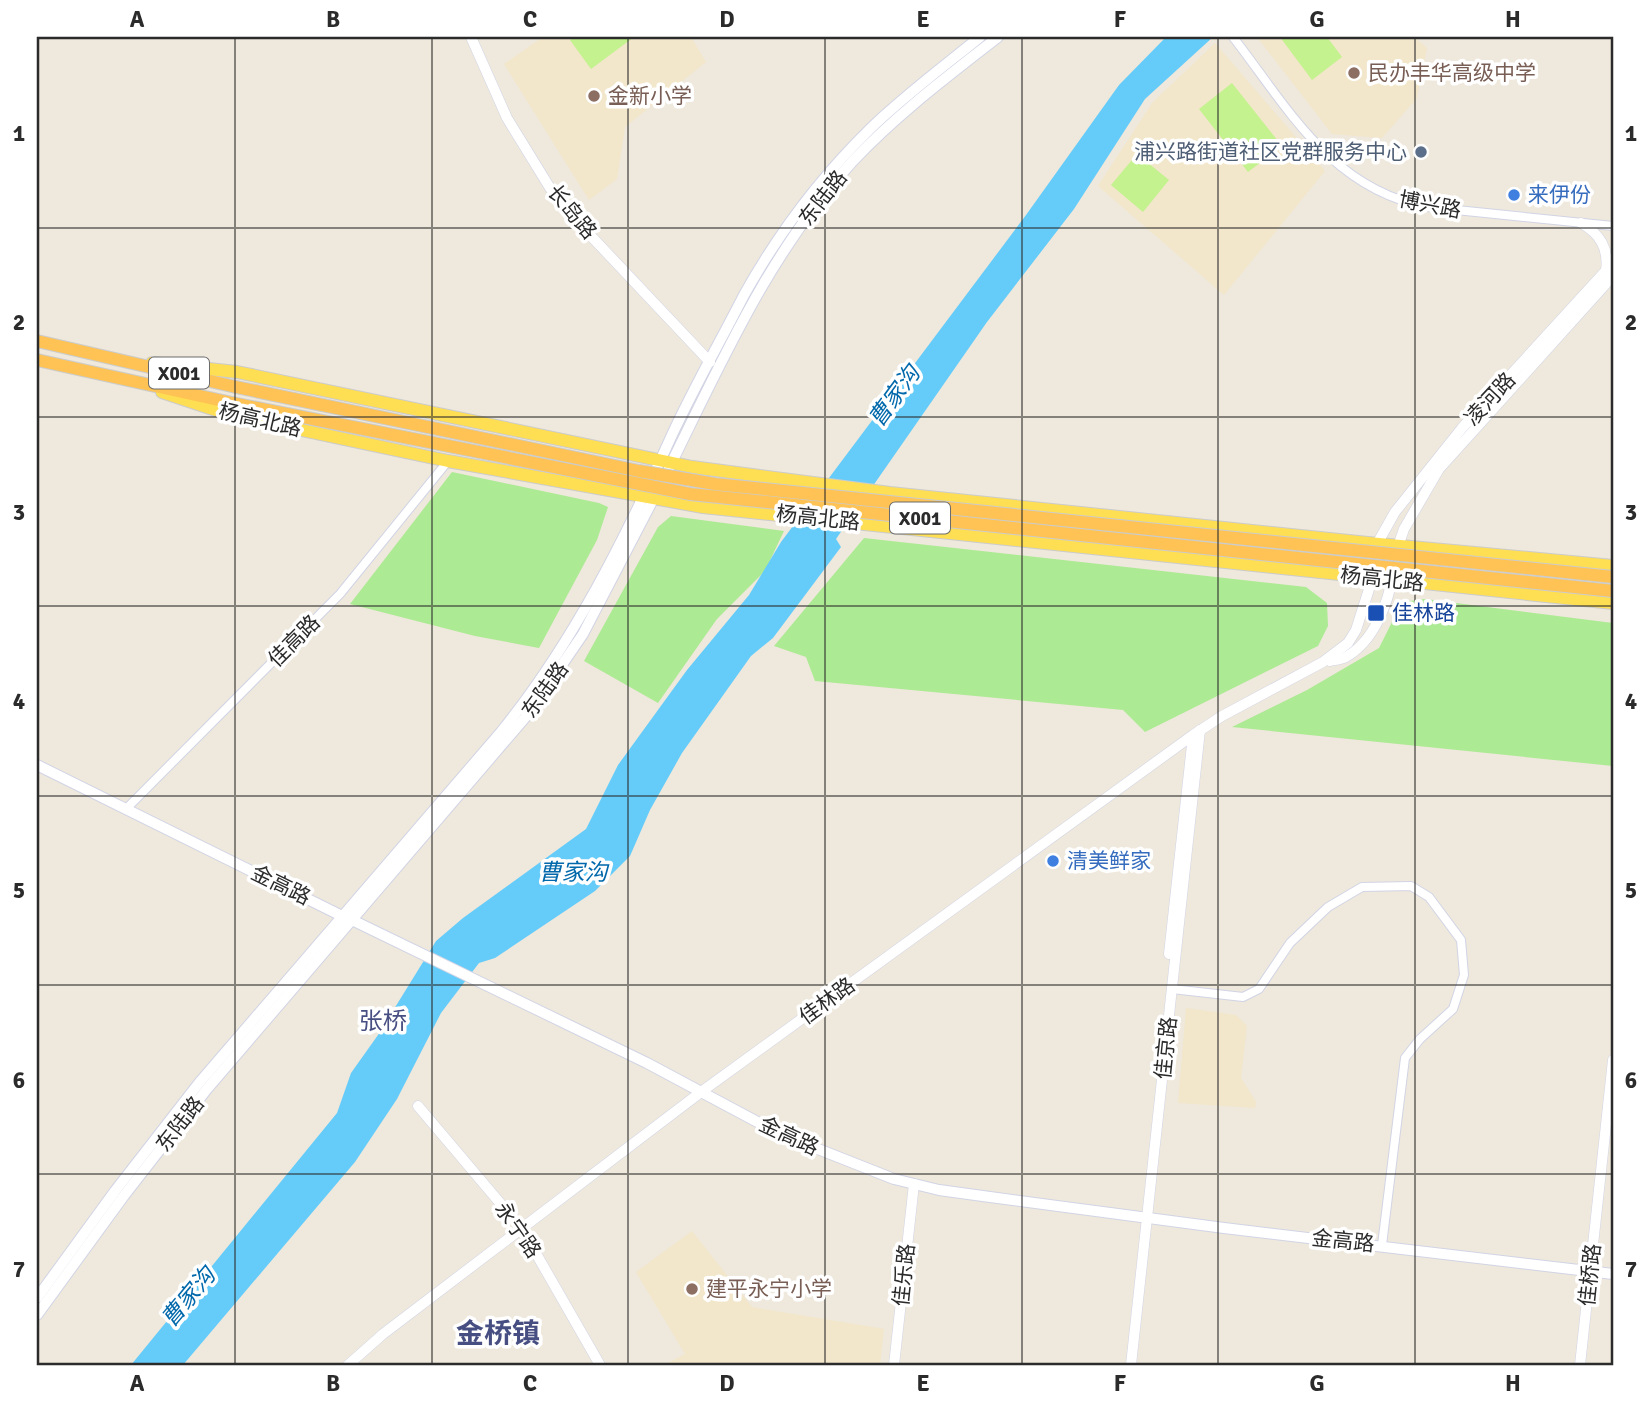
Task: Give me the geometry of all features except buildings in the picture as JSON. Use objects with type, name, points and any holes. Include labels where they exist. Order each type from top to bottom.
[{"type":"highway","name":"杨高北路","points":[[37,341],[236,387],[639,471],[715,484],[1613,577]]},
{"type":"highway","name":"杨高北路","points":[[37,360],[232,403],[690,494],[1613,591]]},
{"type":"main road","name":"东陆路","points":[[666,463],[710,362],[767,256],[815,190],[884,116],[980,37]]},
{"type":"main road","name":"东陆路","points":[[37,1315],[161,1147],[540,681],[649,498],[753,300],[806,219],[841,174],[878,136],[918,100],[998,37]]},
{"type":"main road","name":"杨高北路","points":[[122,360],[237,372],[666,463],[818,485],[1613,566]]},
{"type":"main road","name":"杨高北路","points":[[118,378],[231,415],[448,461],[649,498],[1613,603]]},
{"type":"main road","name":"金高路","points":[[37,765],[482,985],[647,1063],[780,1134],[852,1164],[914,1184],[977,1195],[1613,1274]]},
{"type":"main road","name":"东陆路","points":[[37,1298],[153,1141],[239,1035],[347,918]]},
{"type":"street","name":"长岛路","points":[[471,37],[507,118],[550,188],[573,217],[710,362]]},
{"type":"street","name":"博兴路","points":[[1234,37],[1319,147],[1343,170],[1373,190],[1426,207],[1613,226]]},
{"type":"street","points":[[1581,223],[1595,232],[1603,243],[1611,270]]},
{"type":"street","name":"凌河路","points":[[1377,544],[1395,512],[1432,464],[1611,270]]},
{"type":"street","name":"凌河路","points":[[1398,545],[1404,529],[1439,469],[1611,270]]},
{"type":"street","name":"佳高路","points":[[126,809],[340,594],[448,461]]},
{"type":"street","name":"佳林路","points":[[348,1365],[383,1334],[701,1092],[1197,733],[1222,716],[1322,662],[1348,643],[1356,630],[1371,578],[1377,544]]},
{"type":"street","name":"佳林路","points":[[1322,662],[1346,658],[1364,640],[1382,614],[1398,545]]},
{"type":"street","name":"佳京路","points":[[1145,1217],[1172,989],[1197,733]]},
{"type":"street","name":"佳京路","points":[[1130,1365],[1197,733]]},
{"type":"street","points":[[1172,989],[1243,997],[1259,989],[1290,943],[1328,906],[1362,887],[1411,886],[1429,897],[1461,940],[1464,975],[1453,1009],[1420,1039],[1405,1058],[1381,1245]]},
{"type":"street","name":"佳桥路","points":[[1580,1365],[1613,1060]]},
{"type":"street","name":"永宁路","points":[[418,1106],[522,1229],[600,1365]]},
{"type":"street","name":"佳乐路","points":[[894,1365],[914,1184]]},
{"type":"shaded area","name":"金新小学","points":[[543,37],[691,37],[706,62],[625,127],[617,179],[589,200],[504,64]]},
{"type":"shaded area","name":"民办丰华高级中学","points":[[1257,37],[1414,37],[1427,48],[1417,98],[1382,138],[1332,134]]},
{"type":"shaded area","points":[[1215,43],[1325,171],[1224,295],[1098,186],[1152,103]]},
{"type":"shaded area","points":[[1186,1008],[1236,1015],[1247,1026],[1241,1078],[1256,1102],[1255,1108],[1178,1103]]},
{"type":"shaded area","name":"建平永宁小学","points":[[692,1231],[752,1307],[884,1329],[880,1365],[664,1365],[685,1354],[636,1272]]},
{"type":"green space","points":[[575,37],[634,37],[591,69],[570,40]]},
{"type":"green space","points":[[1280,37],[1327,37],[1342,57],[1312,80]]},
{"type":"green space","points":[[1232,83],[1282,146],[1248,172],[1199,109]]},
{"type":"green space","points":[[1137,154],[1169,180],[1143,212],[1111,185]]},
{"type":"green space","points":[[452,472],[608,507],[597,540],[539,648],[475,636],[350,604]]},
{"type":"green space","points":[[671,516],[784,531],[765,571],[717,619],[658,703],[584,661],[658,527]]},
{"type":"green space","points":[[864,538],[1306,587],[1327,603],[1328,626],[1318,646],[1145,732],[1123,710],[815,681],[806,657],[774,646]]},
{"type":"green space","points":[[1425,599],[1613,623],[1613,766],[1232,727],[1307,690],[1379,648],[1402,602]]},
{"type":"water","name":"曹家沟","points":[[1166,37],[1213,37],[1145,99],[1074,209],[987,322],[836,539],[841,547],[773,638],[751,656],[682,753],[650,810],[630,856],[595,891],[495,958],[479,963],[441,1013],[397,1099],[355,1162],[183,1365],[131,1365],[337,1113],[351,1073],[378,1035],[436,941],[463,918],[586,829],[618,765],[687,670],[749,595],[781,542],[1026,215],[1119,85]]},
{"type":"place","name":"民办丰华高级中学","points":[[1354,73]]},
{"type":"place","name":"金新小学","points":[[594,96]]},
{"type":"place","name":"浦兴路街道社区党群服务中心","points":[[1421,152]]},
{"type":"place","name":"来伊份","points":[[1514,195]]},
{"type":"place","name":"佳林路","points":[[1376,613]]},
{"type":"place","name":"清美鲜家","points":[[1053,861]]},
{"type":"place","name":"建平永宁小学","points":[[692,1289]]},
{"type":"district","name":"张桥","points":[[383,1021]]},
{"type":"district","name":"金桥镇","points":[[498,1333]]}]
